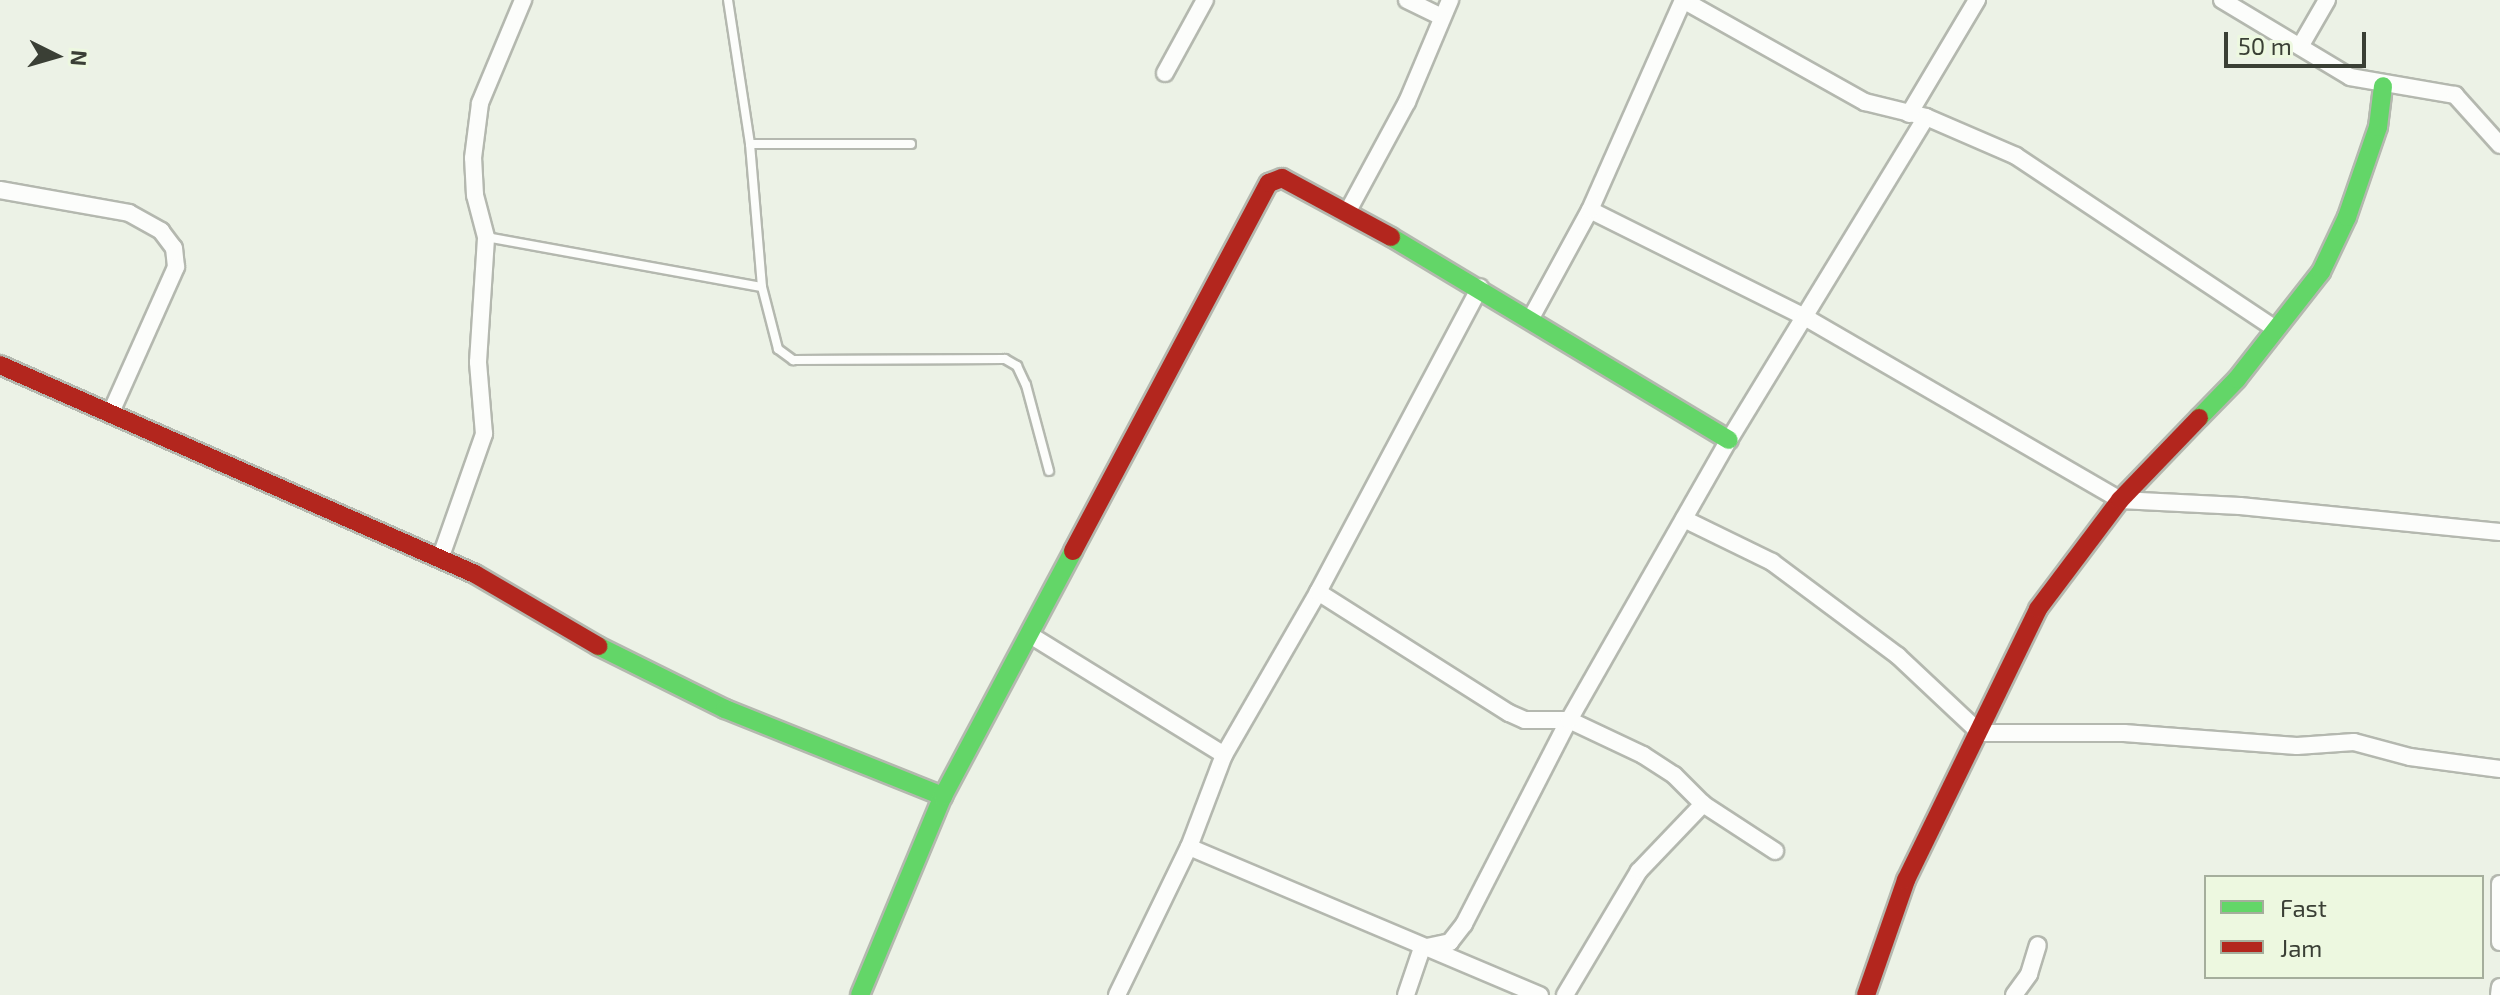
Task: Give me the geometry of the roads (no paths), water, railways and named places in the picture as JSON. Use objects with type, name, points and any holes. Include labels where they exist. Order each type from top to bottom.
[{"type":"street","points":[[440,559],[484,434],[478,362],[486,237],[475,195],[480,103],[523,0]]},
{"type":"street","points":[[1165,73],[1205,0]]},
{"type":"street","points":[[1407,0],[1442,17]]},
{"type":"street","points":[[1348,211],[1407,102],[1450,0]]},
{"type":"street","points":[[1531,318],[1590,210],[1683,0],[1865,102],[1918,115],[2016,156],[2274,328]]},
{"type":"street","points":[[1422,948],[1450,942],[1464,924],[1569,720],[1918,115],[1977,0]]},
{"type":"street","points":[[2222,0],[2350,77],[2383,86],[2442,89],[2455,95],[2500,145]]},
{"type":"street","points":[[2301,45],[2327,0]]},
{"type":"street","points":[[1866,995],[1906,880],[2038,609],[2120,500],[2237,379],[2321,272],[2347,217],[2378,127],[2383,86]]},
{"type":"street","points":[[860,995],[943,796],[1269,183],[1282,178],[1348,211],[1480,287],[1729,440]]},
{"type":"street","points":[[0,190],[129,213],[161,231],[174,248],[176,267],[111,412]]},
{"type":"street","points":[[1590,210],[1803,316],[2120,500],[2240,506],[2500,532]]},
{"type":"street","points":[[1117,995],[1189,847],[1224,755],[1318,592],[1480,287]]},
{"type":"street","points":[[0,365],[440,559],[725,709],[943,796]]},
{"type":"street","points":[[1684,519],[1783,569],[1898,656],[1980,733],[2124,733],[2297,746],[2354,742],[2410,757],[2500,769]]},
{"type":"street","points":[[1318,592],[1509,713],[1525,720],[1569,720],[1664,768],[1703,804],[1775,851]]},
{"type":"street","points":[[1030,635],[1224,755]]},
{"type":"street","points":[[1565,995],[1639,871],[1703,804]]},
{"type":"street","points":[[1189,847],[1422,948],[1540,995]]},
{"type":"street","points":[[2500,884],[2500,942]]},
{"type":"street","points":[[2014,995],[2029,974],[2038,945]]},
{"type":"street","points":[[1406,995],[1422,948]]},
{"type":"street","points":[[2499,995],[2500,987]]},
{"type":"lane","points":[[728,0],[750,144],[762,287],[778,349],[793,360],[1005,359],[1017,366],[1049,471]]},
{"type":"lane","points":[[750,144],[911,144]]},
{"type":"lane","points":[[486,237],[762,287]]}]
